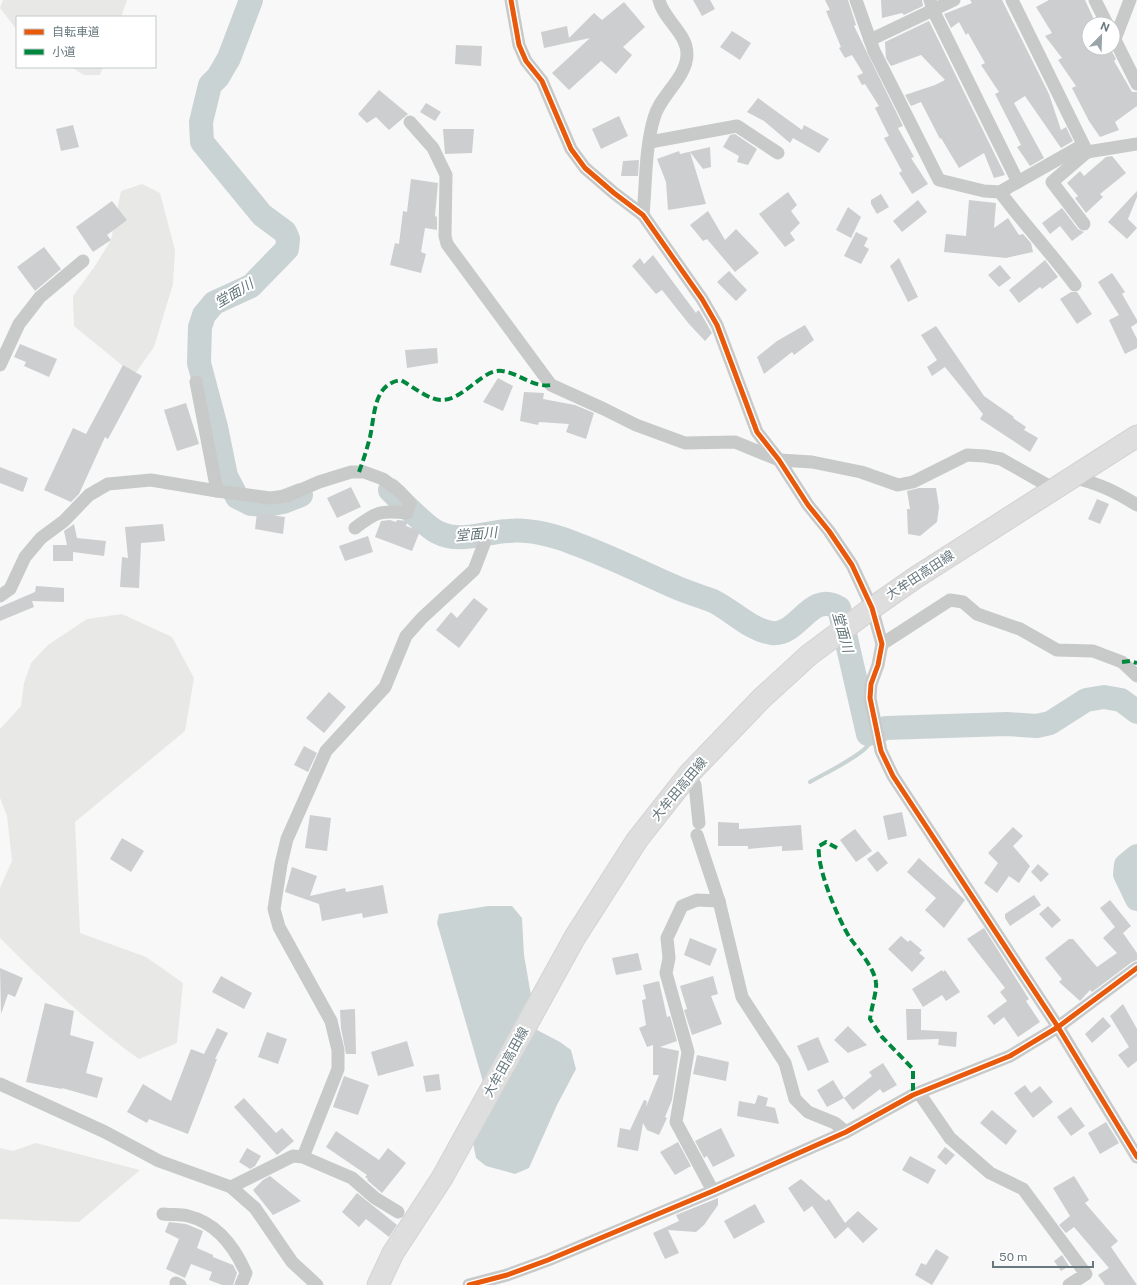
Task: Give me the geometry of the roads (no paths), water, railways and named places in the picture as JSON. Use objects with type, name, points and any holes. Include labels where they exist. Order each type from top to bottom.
[{"type":"main road","name":"大牟田高田線","points":[[378,1285],[394,1253],[442,1178],[574,937],[636,840],[689,774],[762,698],[809,655],[853,621],[1137,436]]},
{"type":"street","points":[[510,0],[519,45],[526,61],[542,81],[572,149],[585,168],[643,215],[702,298],[718,325],[757,432],[779,460],[808,505],[829,531],[852,565],[872,608],[882,644],[878,665],[871,684],[870,698],[875,729],[881,751],[893,776],[1058,1027],[1137,1157]]},
{"type":"street","points":[[643,215],[653,118],[659,104],[684,68],[687,53],[682,39],[660,8],[659,0]]},
{"type":"street","points":[[856,0],[870,40],[939,180],[984,191],[1000,192],[1085,148],[1137,144]]},
{"type":"street","points":[[870,40],[931,5],[954,0]]},
{"type":"street","points":[[1012,0],[1085,148]]},
{"type":"street","points":[[1095,0],[1103,16]]},
{"type":"street","points":[[1121,21],[1130,0]]},
{"type":"street","points":[[931,5],[1018,182]]},
{"type":"street","points":[[1121,51],[1137,84]]},
{"type":"street","points":[[410,122],[433,148],[446,175],[445,236],[447,244],[551,385],[604,408],[636,425],[685,443],[735,442],[779,460],[812,462],[847,469],[898,485],[913,482],[967,455],[985,456],[1001,460],[1054,489]]},
{"type":"street","points":[[650,142],[737,126],[778,153]]},
{"type":"street","points":[[1084,224],[1052,182],[1085,148]]},
{"type":"street","points":[[1000,192],[1024,225],[1046,246],[1075,285]]},
{"type":"street","points":[[0,365],[19,324],[40,297],[83,261]]},
{"type":"street","points":[[196,382],[217,491]]},
{"type":"street","points":[[0,596],[10,589],[25,557],[41,538],[64,521],[89,495],[108,484],[151,480],[270,498],[287,496],[319,482],[351,472],[364,472],[384,479],[400,492],[410,503],[407,513],[392,511],[374,514],[355,528]]},
{"type":"street","points":[[1072,477],[1107,487],[1137,505]]},
{"type":"street","points":[[303,1157],[338,1068],[338,1050],[331,1021],[279,927],[274,908],[281,864],[287,839],[326,751],[385,687],[406,636],[422,618],[474,570],[484,544],[485,530]]},
{"type":"street","points":[[882,644],[950,600],[963,602],[977,614],[1020,629],[1057,650],[1093,651],[1122,662],[1137,676]]},
{"type":"street","points":[[689,774],[695,785],[698,829],[719,901],[742,997],[785,1063],[795,1099],[808,1112],[835,1123],[846,1132]]},
{"type":"street","points":[[713,1191],[676,1122],[688,1052],[666,973],[669,958],[667,938],[682,906],[697,900],[719,901]]},
{"type":"street","points":[[469,1285],[507,1275],[548,1260],[713,1191],[846,1132],[919,1093],[1010,1056],[1058,1027],[1137,968]]},
{"type":"street","points":[[0,1084],[105,1132],[159,1161],[231,1187],[255,1208],[292,1262],[317,1285]]},
{"type":"street","points":[[919,1093],[950,1138],[990,1173],[1023,1189],[1086,1274],[1069,1285]]},
{"type":"street","points":[[231,1187],[293,1156],[303,1157],[352,1178],[375,1198],[398,1212]]},
{"type":"street","points":[[163,1214],[188,1216],[206,1222],[227,1241],[238,1257],[246,1273],[241,1285]]},
{"type":"waterway","name":"堂面川","points":[[251,0],[229,58],[218,77],[210,85],[201,122],[202,142],[262,215],[285,232],[288,239],[287,249],[251,286],[214,303],[204,315],[200,327],[199,363],[216,427],[226,476],[237,497],[251,504],[267,505],[283,502],[301,495]]},
{"type":"waterway","name":"堂面川","points":[[390,490],[413,513],[437,532],[455,537],[464,537],[499,532],[525,531],[560,538],[601,554],[678,588],[713,601],[749,624],[764,631],[772,633],[781,632],[790,628],[812,609],[820,605],[829,604],[839,608],[868,734],[886,728],[1007,724],[1037,726],[1050,723],[1086,700],[1104,697],[1121,700],[1137,712]]},
{"type":"waterway","points":[[810,782],[859,754],[869,744],[868,734]]},
{"type":"waterway","points":[[1137,856],[1126,865],[1125,874],[1137,899]]}]
